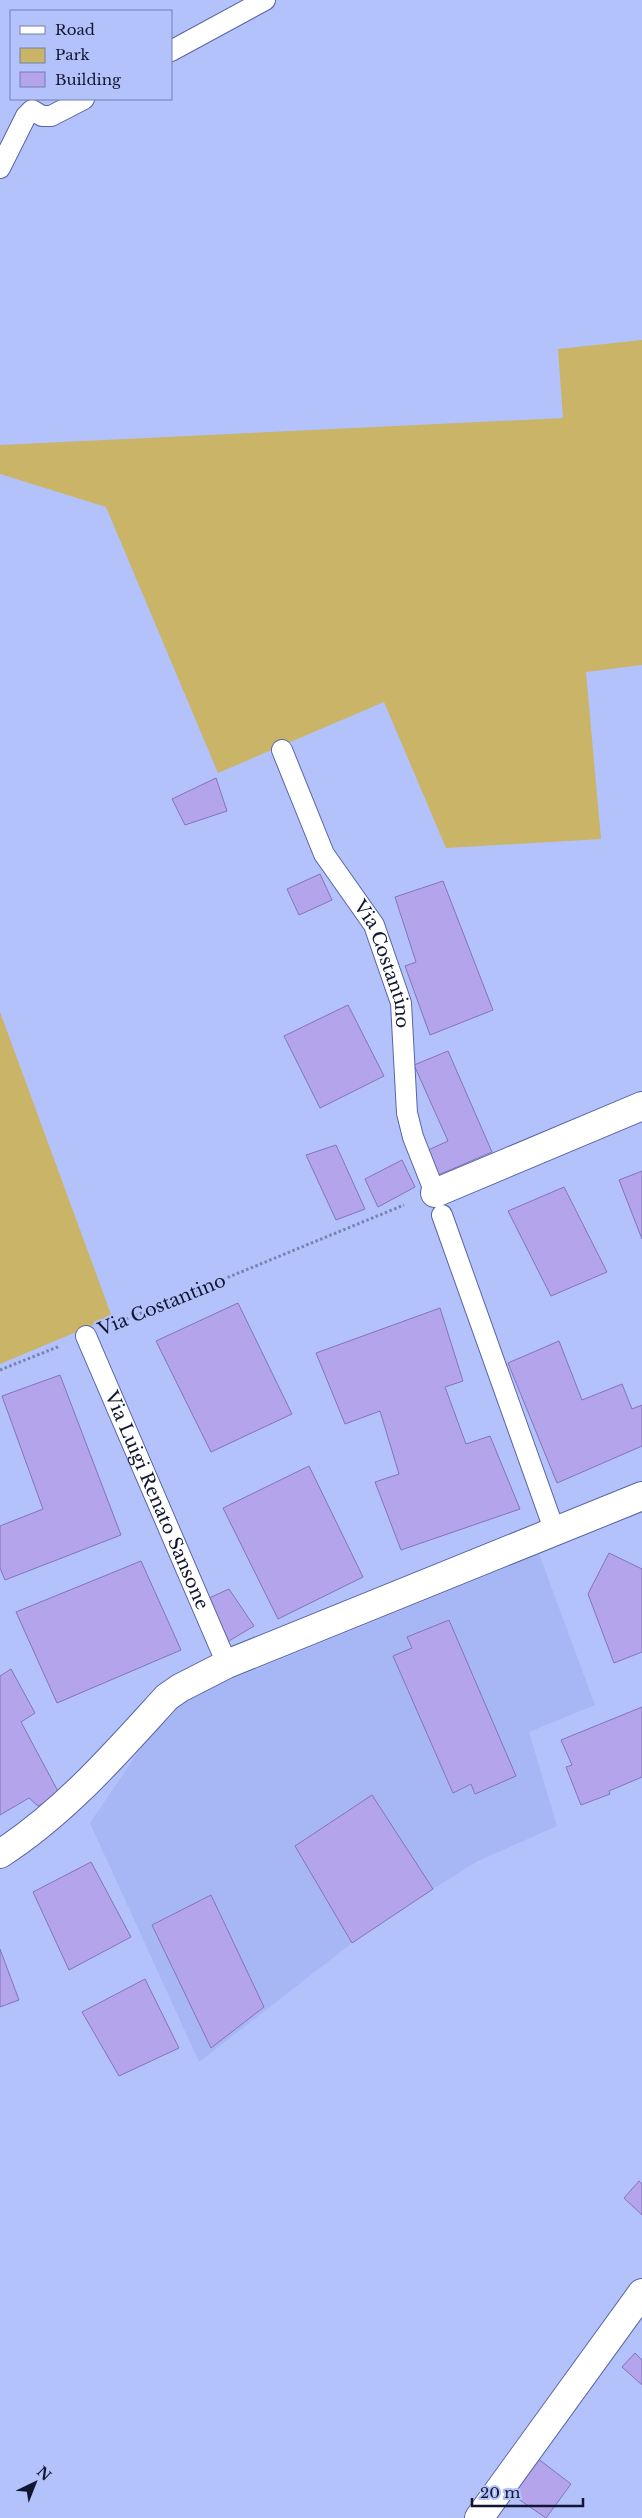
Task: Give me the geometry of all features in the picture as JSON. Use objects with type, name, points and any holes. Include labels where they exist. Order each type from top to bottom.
[{"type":"street","points":[[438,1204],[642,1106]]},
{"type":"street","points":[[0,1854],[27,1837],[84,1787],[167,1698],[180,1688],[227,1664],[642,1496]]},
{"type":"street","points":[[479,2518],[642,2293]]},
{"type":"lane","points":[[172,50],[265,0]]},
{"type":"lane","points":[[0,168],[26,116],[32,110],[42,116],[52,116],[82,100]]},
{"type":"lane","name":"Via Costantino","points":[[282,750],[324,854],[374,926],[401,1003],[408,1113],[411,1129],[438,1204]]},
{"type":"lane","points":[[438,1204],[555,1532]]},
{"type":"lane","name":"Via Luigi Renato Sansone","points":[[86,1336],[227,1664]]},
{"type":"path","name":"Via Costantino","points":[[0,1370],[438,1204]]},
{"type":"shaded area","points":[[539,1554],[595,1705],[529,1732],[557,1826],[476,1862],[433,1889],[352,1943],[199,2062],[90,1823],[171,1704]]},
{"type":"green space","points":[[642,340],[642,665],[586,672],[601,839],[446,848],[384,702],[218,773],[106,507],[0,474],[0,445],[563,418],[558,349]]},
{"type":"green space","points":[[0,1012],[112,1317],[0,1364]]},
{"type":"building","points":[[216,778],[227,811],[185,825],[172,799]]},
{"type":"building","points":[[320,874],[332,900],[299,915],[287,889]]},
{"type":"building","points":[[443,881],[493,1010],[430,1035],[405,966],[416,962],[395,897]]},
{"type":"building","points":[[348,1005],[384,1076],[320,1108],[284,1036]]},
{"type":"building","points":[[448,1051],[492,1152],[436,1176],[426,1151],[448,1141],[414,1065]]},
{"type":"building","points":[[336,1145],[365,1209],[336,1220],[306,1155]]},
{"type":"building","points":[[402,1160],[415,1187],[378,1207],[365,1179]]},
{"type":"building","points":[[642,1171],[642,1239],[619,1180]]},
{"type":"building","points":[[564,1187],[607,1272],[551,1296],[508,1211]]},
{"type":"building","points":[[238,1303],[292,1414],[211,1452],[156,1341]]},
{"type":"building","points":[[440,1308],[463,1381],[445,1387],[466,1444],[490,1436],[520,1509],[401,1550],[375,1482],[399,1474],[380,1411],[345,1424],[316,1353]]},
{"type":"building","points":[[559,1341],[582,1400],[622,1384],[632,1409],[642,1405],[642,1446],[557,1483],[508,1363]]},
{"type":"building","points":[[60,1375],[121,1535],[5,1580],[0,1568],[0,1526],[43,1509],[2,1396]]},
{"type":"building","points":[[309,1466],[363,1577],[278,1619],[223,1508]]},
{"type":"building","points":[[609,1553],[642,1569],[642,1652],[614,1663],[588,1594]]},
{"type":"building","points":[[141,1561],[181,1650],[57,1703],[16,1612]]},
{"type":"building","points":[[229,1589],[254,1626],[224,1644],[207,1599]]},
{"type":"building","points":[[449,1620],[516,1776],[475,1794],[471,1784],[453,1793],[393,1656],[412,1648],[407,1637]]},
{"type":"building","points":[[11,1669],[35,1713],[21,1722],[60,1795],[38,1806],[29,1798],[0,1815],[0,1676]]},
{"type":"building","points":[[642,1707],[642,1777],[609,1791],[610,1794],[581,1805],[566,1767],[572,1765],[561,1740]]},
{"type":"building","points":[[372,1795],[433,1889],[352,1943],[295,1846]]},
{"type":"building","points":[[91,1862],[131,1937],[69,1970],[33,1892]]},
{"type":"building","points":[[211,1895],[264,2007],[211,2048],[152,1925]]},
{"type":"building","points":[[0,1949],[19,2000],[0,2007]]},
{"type":"building","points":[[145,1979],[179,2048],[119,2076],[82,2012]]},
{"type":"building","points":[[639,2181],[642,2184],[642,2215],[624,2198]]},
{"type":"building","points":[[635,2353],[642,2360],[642,2385],[622,2367]]},
{"type":"building","points":[[537,2458],[571,2484],[546,2518],[511,2494]]}]
